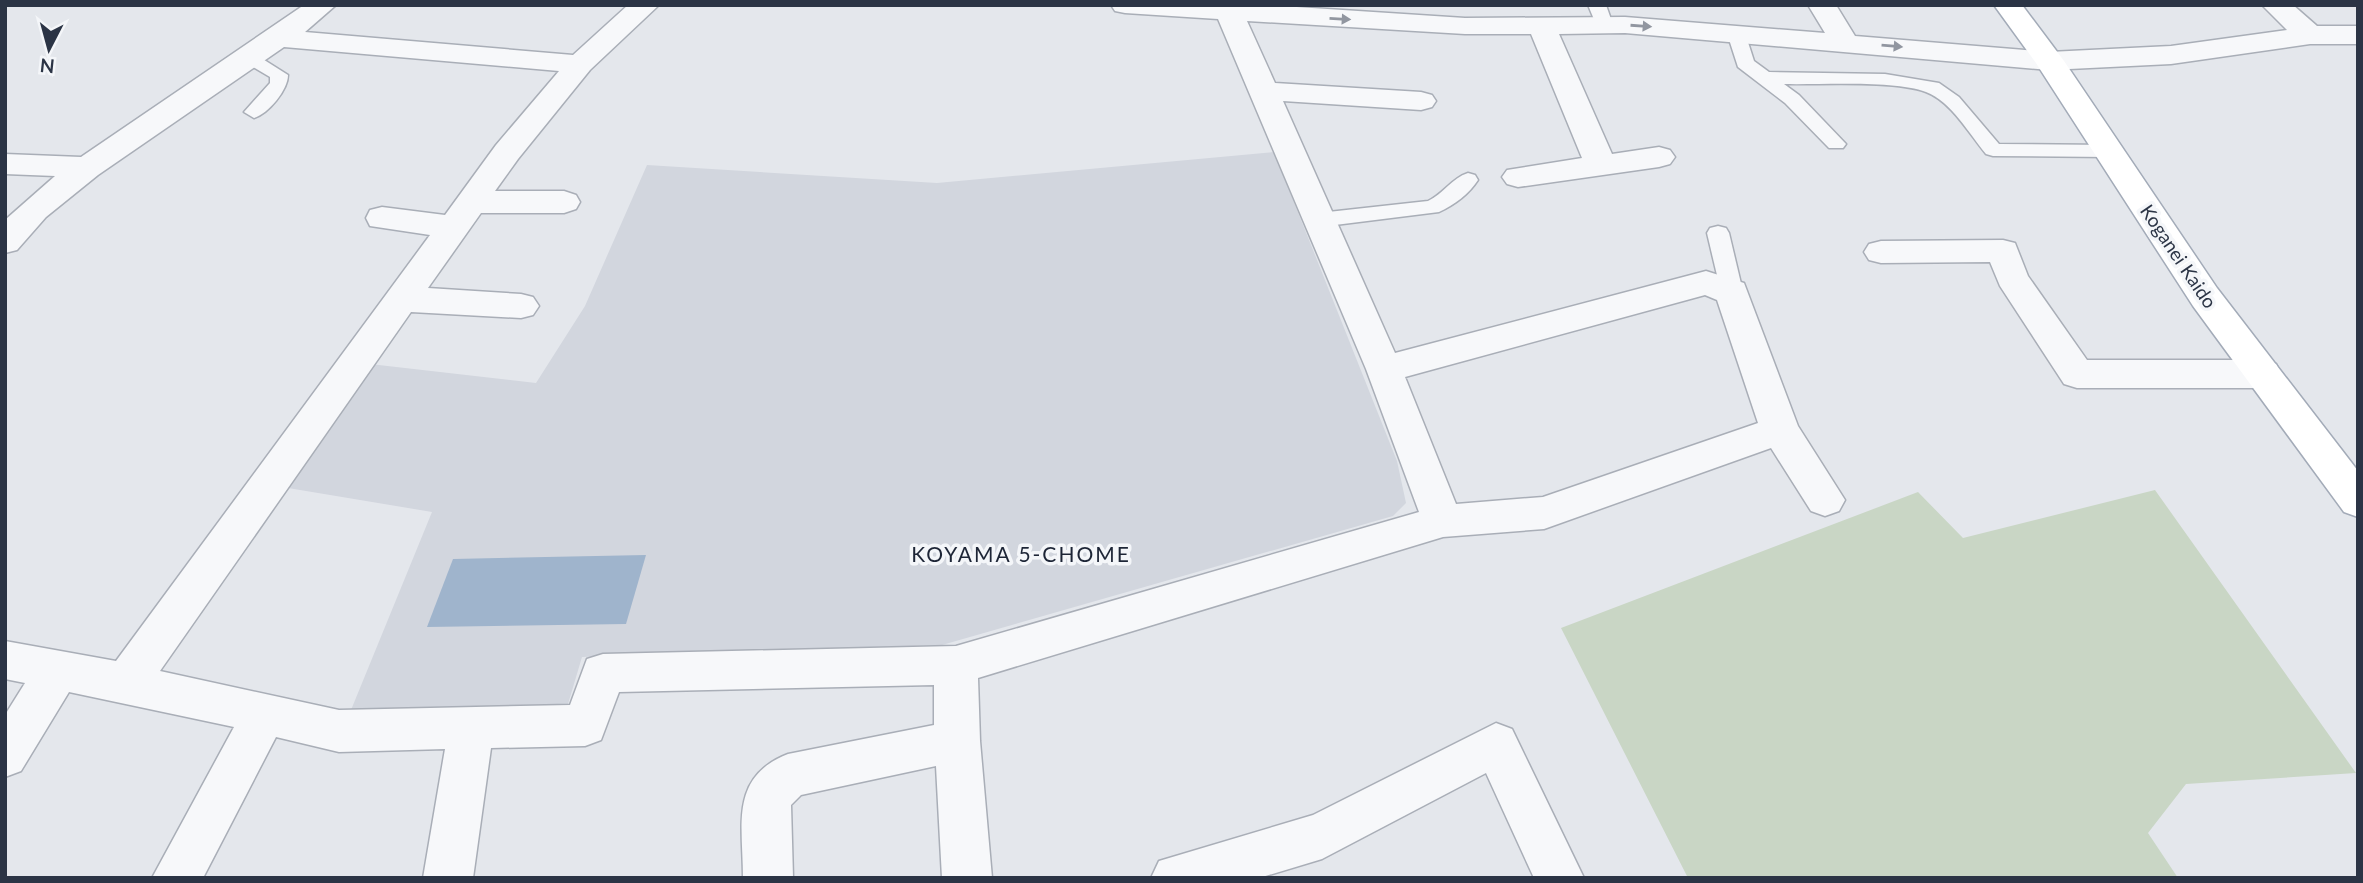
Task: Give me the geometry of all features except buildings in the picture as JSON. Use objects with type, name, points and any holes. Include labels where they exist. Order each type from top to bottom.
[{"type":"main road","name":"Koganei Kaido","points":[[2008,5],[2049,61],[2205,296],[2358,501]]},
{"type":"street","points":[[5,242],[20,223],[86,167],[279,38],[322,5]]},
{"type":"street","points":[[125,683],[507,152],[580,64],[645,5]]},
{"type":"street","points":[[1125,5],[1230,14],[1465,26],[1541,24],[1600,15],[1736,33],[2049,61],[2171,55],[2310,35],[2358,35]]},
{"type":"street","points":[[1822,5],[1845,42]]},
{"type":"street","points":[[2276,5],[2310,35]]},
{"type":"street","points":[[1230,14],[1384,369],[1443,522]]},
{"type":"street","points":[[1541,24],[1601,164]]},
{"type":"street","points":[[279,38],[580,64]]},
{"type":"street","points":[[1264,91],[1421,100]]},
{"type":"street","points":[[1518,177],[1659,157]]},
{"type":"street","points":[[5,164],[86,167]]},
{"type":"street","points":[[382,218],[463,215],[564,202]]},
{"type":"street","points":[[1900,284],[1874,240],[2003,251],[2012,278],[2077,374],[2263,374]]},
{"type":"street","points":[[1384,369],[1706,283],[1732,292],[1780,430],[1825,500]]},
{"type":"street","points":[[403,299],[521,306]]},
{"type":"street","points":[[5,660],[125,683],[339,731],[585,725],[603,673],[956,665],[1443,522],[1544,513],[1780,430]]},
{"type":"street","points":[[956,665],[957,741],[967,878]]},
{"type":"street","points":[[5,756],[58,670]]},
{"type":"street","points":[[177,878],[264,716]]},
{"type":"street","points":[[448,878],[471,727]]},
{"type":"street","points":[[768,878],[767,796],[788,776],[957,741]]},
{"type":"street","points":[[1176,878],[1322,836],[1496,744],[1559,878]]},
{"type":"lane","points":[[1736,33],[1745,64],[1792,99],[1836,144]]},
{"type":"lane","points":[[250,57],[279,75],[279,84],[254,112]]},
{"type":"lane","points":[[1764,78],[1885,80],[1932,87],[1952,101],[1993,150],[2109,151]]},
{"type":"lane","points":[[1319,220],[1432,207],[1445,201],[1468,180]]},
{"type":"lane","points":[[1718,233],[1732,292]]},
{"type":"shaded area","points":[[1274,152],[1397,461],[1406,503],[1393,516],[942,645],[582,657],[568,704],[351,710],[432,512],[288,488],[370,364],[536,383],[585,306],[647,165],[937,183]]},
{"type":"green space","points":[[2155,490],[2356,773],[2186,784],[2148,833],[2178,878],[1688,878],[1561,628],[1918,492],[1963,538]]},
{"type":"water","points":[[646,555],[626,624],[427,627],[453,559]]},
{"type":"district","name":"KOYAMA 5-CHOME","points":[[1021,553]]}]
